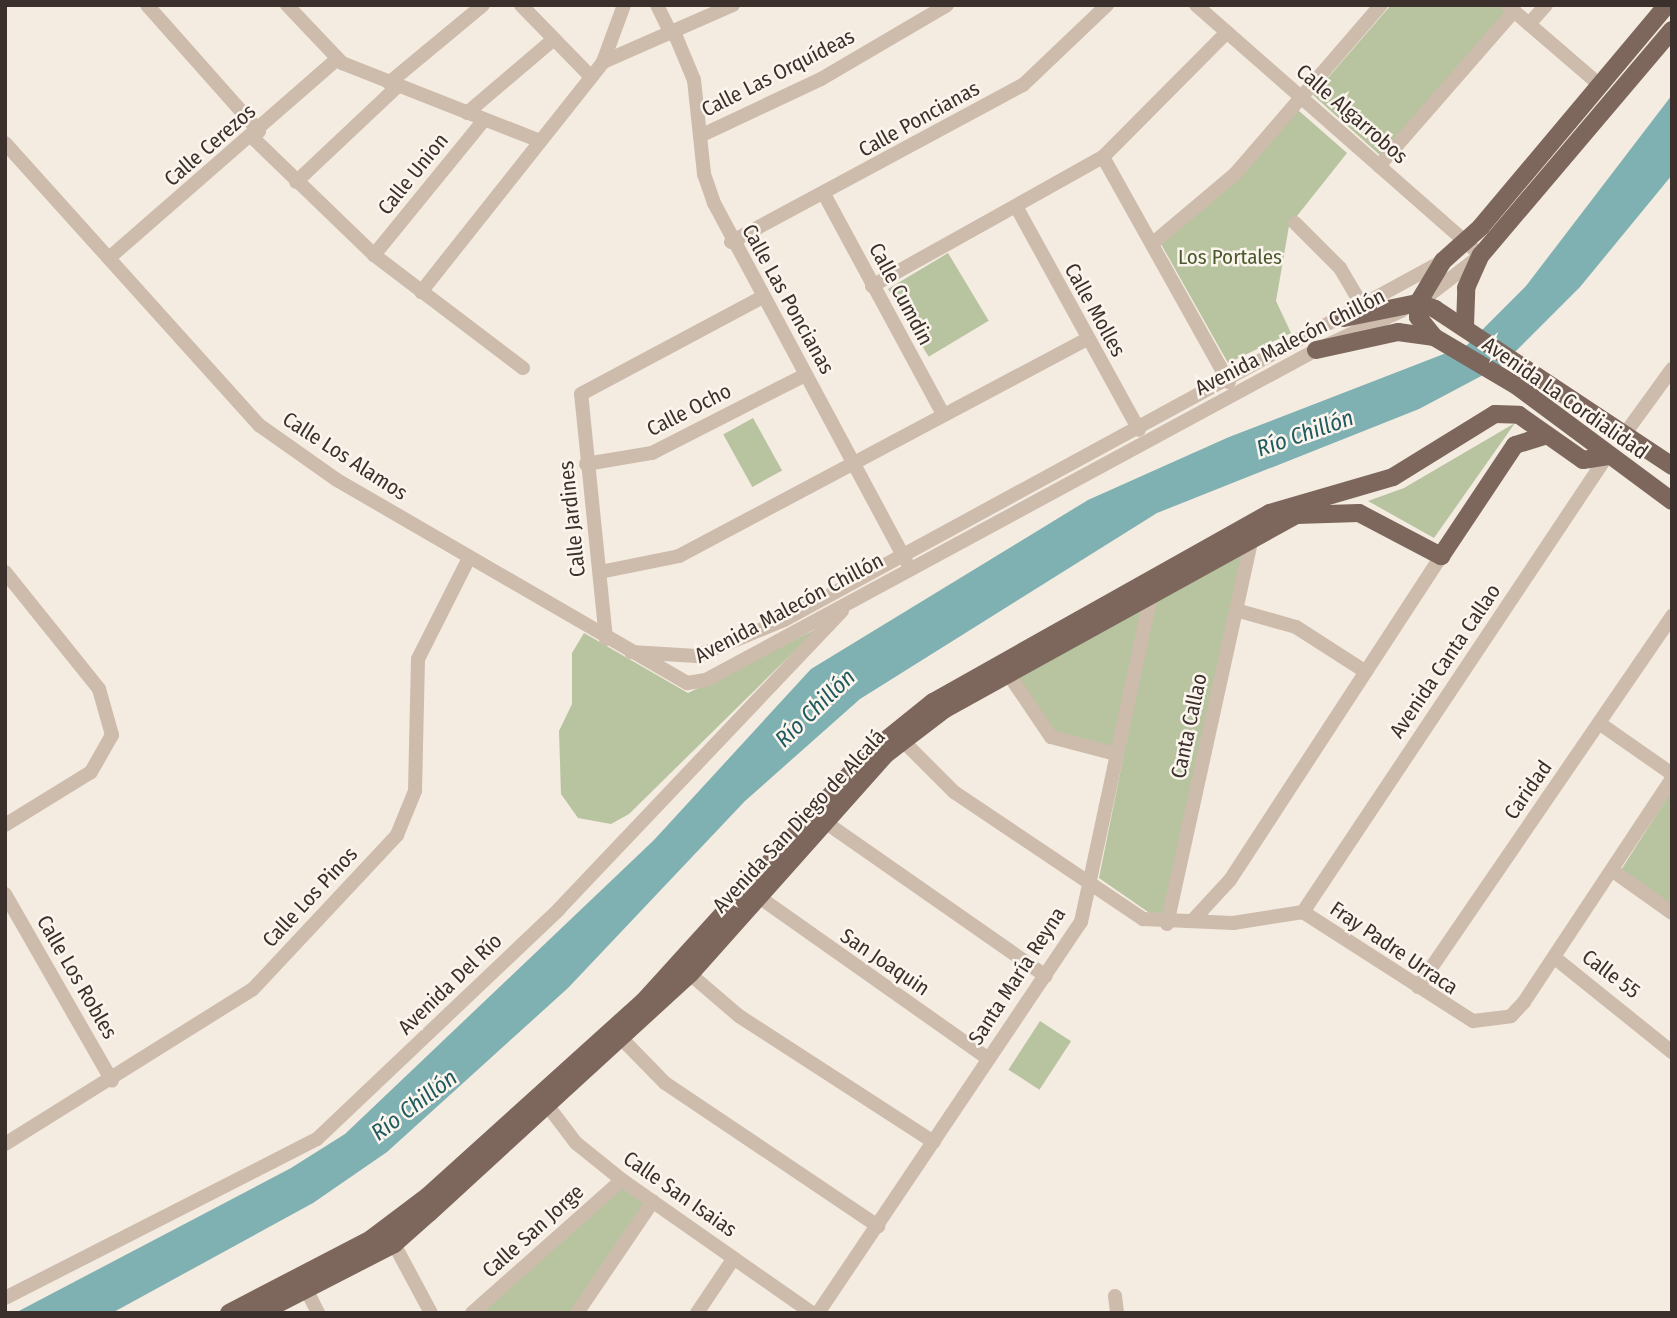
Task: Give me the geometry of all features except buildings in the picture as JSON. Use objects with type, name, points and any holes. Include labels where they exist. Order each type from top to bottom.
[{"type":"main road","name":"Avenida Malecón Chillón","points":[[1443,261],[1466,241],[1601,86],[1667,5]]},
{"type":"main road","name":"Avenida Malecón Chillón","points":[[1481,255],[1672,30]]},
{"type":"main road","name":"Avenida La Cordialidad","points":[[1481,255],[1466,288],[1465,326],[1672,466]]},
{"type":"main road","points":[[1441,341],[1423,329],[1418,303],[1443,261]]},
{"type":"main road","points":[[1344,318],[1418,303],[1465,326]]},
{"type":"main road","points":[[1316,350],[1398,332],[1441,341]]},
{"type":"main road","name":"Avenida La Cordialidad","points":[[1441,341],[1514,384],[1607,456],[1672,501]]},
{"type":"main road","name":"Avenida San Diego de Alcalá","points":[[260,1313],[394,1244],[643,1002],[882,740],[942,697],[1270,513],[1393,477],[1495,414],[1520,415],[1544,436],[1583,460],[1607,456]]},
{"type":"main road","name":"Avenida Canta Callao","points":[[1607,456],[1624,435]]},
{"type":"main road","points":[[1441,556],[1515,446],[1544,436]]},
{"type":"main road","name":"Avenida San Diego de Alcalá","points":[[229,1313],[395,1223],[543,1100],[622,1039],[690,974],[825,822],[903,741],[944,709],[1009,676],[1296,515],[1343,510],[1378,519],[1441,556]]},
{"type":"street","points":[[147,5],[296,182],[374,255],[523,368]]},
{"type":"street","points":[[287,5],[336,60],[540,141]]},
{"type":"street","points":[[296,182],[394,85],[482,5]]},
{"type":"street","points":[[521,5],[590,76]]},
{"type":"street","points":[[609,59],[624,5]]},
{"type":"street","points":[[609,59],[634,5]]},
{"type":"street","name":"Calle Las Poncianas","points":[[656,5],[673,33],[694,80],[705,179],[731,242],[910,570]]},
{"type":"street","points":[[421,292],[590,76],[609,59],[733,5]]},
{"type":"street","name":"Calle Las Orquídeas","points":[[700,136],[821,79],[947,5]]},
{"type":"street","name":"Calle Poncianas","points":[[731,242],[1023,85],[1107,5]]},
{"type":"street","name":"Calle Algarrobos","points":[[1196,5],[1481,255]]},
{"type":"street","points":[[1153,243],[1235,174],[1381,5]]},
{"type":"street","points":[[1529,24],[1546,5]]},
{"type":"street","points":[[1379,166],[1510,8],[1601,86]]},
{"type":"street","points":[[872,286],[1017,208],[1103,156],[1227,32]]},
{"type":"street","points":[[467,113],[554,39]]},
{"type":"street","name":"Calle Cerezos","points":[[109,258],[256,134],[336,60]]},
{"type":"street","name":"Calle Union","points":[[374,255],[484,120]]},
{"type":"street","name":"Calle Los Alamos","points":[[5,143],[259,425],[337,480],[626,651]]},
{"type":"street","points":[[1103,156],[1229,382]]},
{"type":"street","name":"Calle Cumdin","points":[[824,194],[943,414]]},
{"type":"street","name":"Calle Molles","points":[[1017,208],[1087,340],[1139,430]]},
{"type":"street","points":[[1295,223],[1340,268],[1363,307]]},
{"type":"street","name":"Avenida Malecón Chillón","points":[[626,651],[687,683],[706,680],[1316,350],[1418,303],[1481,255]]},
{"type":"street","name":"Avenida Malecón Chillón","points":[[626,651],[694,656],[733,644],[1229,382],[1443,261]]},
{"type":"street","name":"Calle Jardines","points":[[606,639],[586,464],[581,394],[763,297]]},
{"type":"street","points":[[600,572],[679,556],[1087,340]]},
{"type":"street","points":[[1624,435],[1672,369]]},
{"type":"street","name":"Calle Ocho","points":[[586,464],[652,453],[805,375]]},
{"type":"street","name":"Avenida Canta Callao","points":[[1303,912],[1607,456]]},
{"type":"street","name":"Canta Callao","points":[[1167,924],[1252,538]]},
{"type":"street","points":[[1194,919],[1230,880],[1441,556]]},
{"type":"street","name":"Calle Los Pinos","points":[[5,1144],[112,1081],[253,989],[397,835],[415,790],[418,659],[469,558]]},
{"type":"street","points":[[5,572],[99,689],[112,735],[91,772],[5,825]]},
{"type":"street","name":"Santa María Reyna","points":[[818,1313],[1081,922],[1155,577]]},
{"type":"street","name":"Avenida Del Río","points":[[5,1298],[317,1139],[559,909],[850,602]]},
{"type":"street","points":[[1236,610],[1296,627],[1366,672]]},
{"type":"street","name":"Caridad","points":[[1418,986],[1672,616]]},
{"type":"street","points":[[1658,636],[1672,645]]},
{"type":"street","points":[[1009,676],[1051,737],[1116,754]]},
{"type":"street","points":[[1599,723],[1672,776]]},
{"type":"street","name":"Fray Padre Urraca","points":[[903,741],[954,792],[1143,919],[1167,924],[1194,919],[1233,923],[1303,912],[1418,986],[1454,1013],[1494,1021],[1511,1016],[1555,958],[1672,776]]},
{"type":"street","points":[[825,822],[1046,976]]},
{"type":"street","points":[[1613,871],[1672,913]]},
{"type":"street","name":"Calle Los Robles","points":[[5,894],[112,1081]]},
{"type":"street","name":"San Joaquin","points":[[759,897],[989,1059]]},
{"type":"street","name":"Calle 55","points":[[1555,958],[1672,1052]]},
{"type":"street","points":[[690,974],[739,1016],[934,1142]]},
{"type":"street","points":[[622,1039],[665,1083],[878,1226]]},
{"type":"street","name":"Calle San Isaias","points":[[543,1100],[576,1143],[622,1180],[812,1313]]},
{"type":"street","name":"Calle San Jorge","points":[[472,1313],[622,1180]]},
{"type":"street","points":[[577,1313],[653,1201]]},
{"type":"street","points":[[394,1244],[431,1313]]},
{"type":"street","points":[[697,1313],[734,1258]]},
{"type":"street","points":[[306,1289],[318,1313]]},
{"type":"street","points":[[1115,1296],[1117,1313]]},
{"type":"green space","points":[[1391,5],[1501,5],[1510,12],[1383,158],[1313,95]]},
{"type":"green space","name":"Los Portales","points":[[1298,110],[1347,153],[1289,226],[1276,301],[1291,333],[1228,363],[1161,244]]},
{"type":"green space","points":[[948,253],[989,321],[929,357],[888,289]]},
{"type":"green space","points":[[753,418],[782,470],[752,487],[723,434]]},
{"type":"green space","points":[[1515,423],[1434,538],[1368,501],[1404,488]]},
{"type":"green space","points":[[1243,551],[1164,916],[1151,914],[1099,878],[1155,599]]},
{"type":"green space","points":[[1144,605],[1113,749],[1055,735],[1015,678]]},
{"type":"green space","points":[[818,628],[629,814],[611,824],[578,818],[561,794],[559,731],[572,704],[572,653],[584,633],[688,693]]},
{"type":"green space","points":[[1672,790],[1672,906],[1621,870]]},
{"type":"green space","points":[[1040,1021],[1071,1041],[1039,1090],[1008,1070]]},
{"type":"green space","points":[[622,1185],[647,1202],[572,1313],[478,1313]]},
{"type":"water","name":"Río Chillón","points":[[1672,95],[1672,175],[1580,287],[1502,365],[1419,409],[1157,513],[860,699],[745,801],[568,988],[387,1152],[313,1203],[112,1313],[15,1313],[291,1168],[345,1134],[654,840],[811,669],[1088,500],[1229,437],[1467,345],[1526,286]]}]
